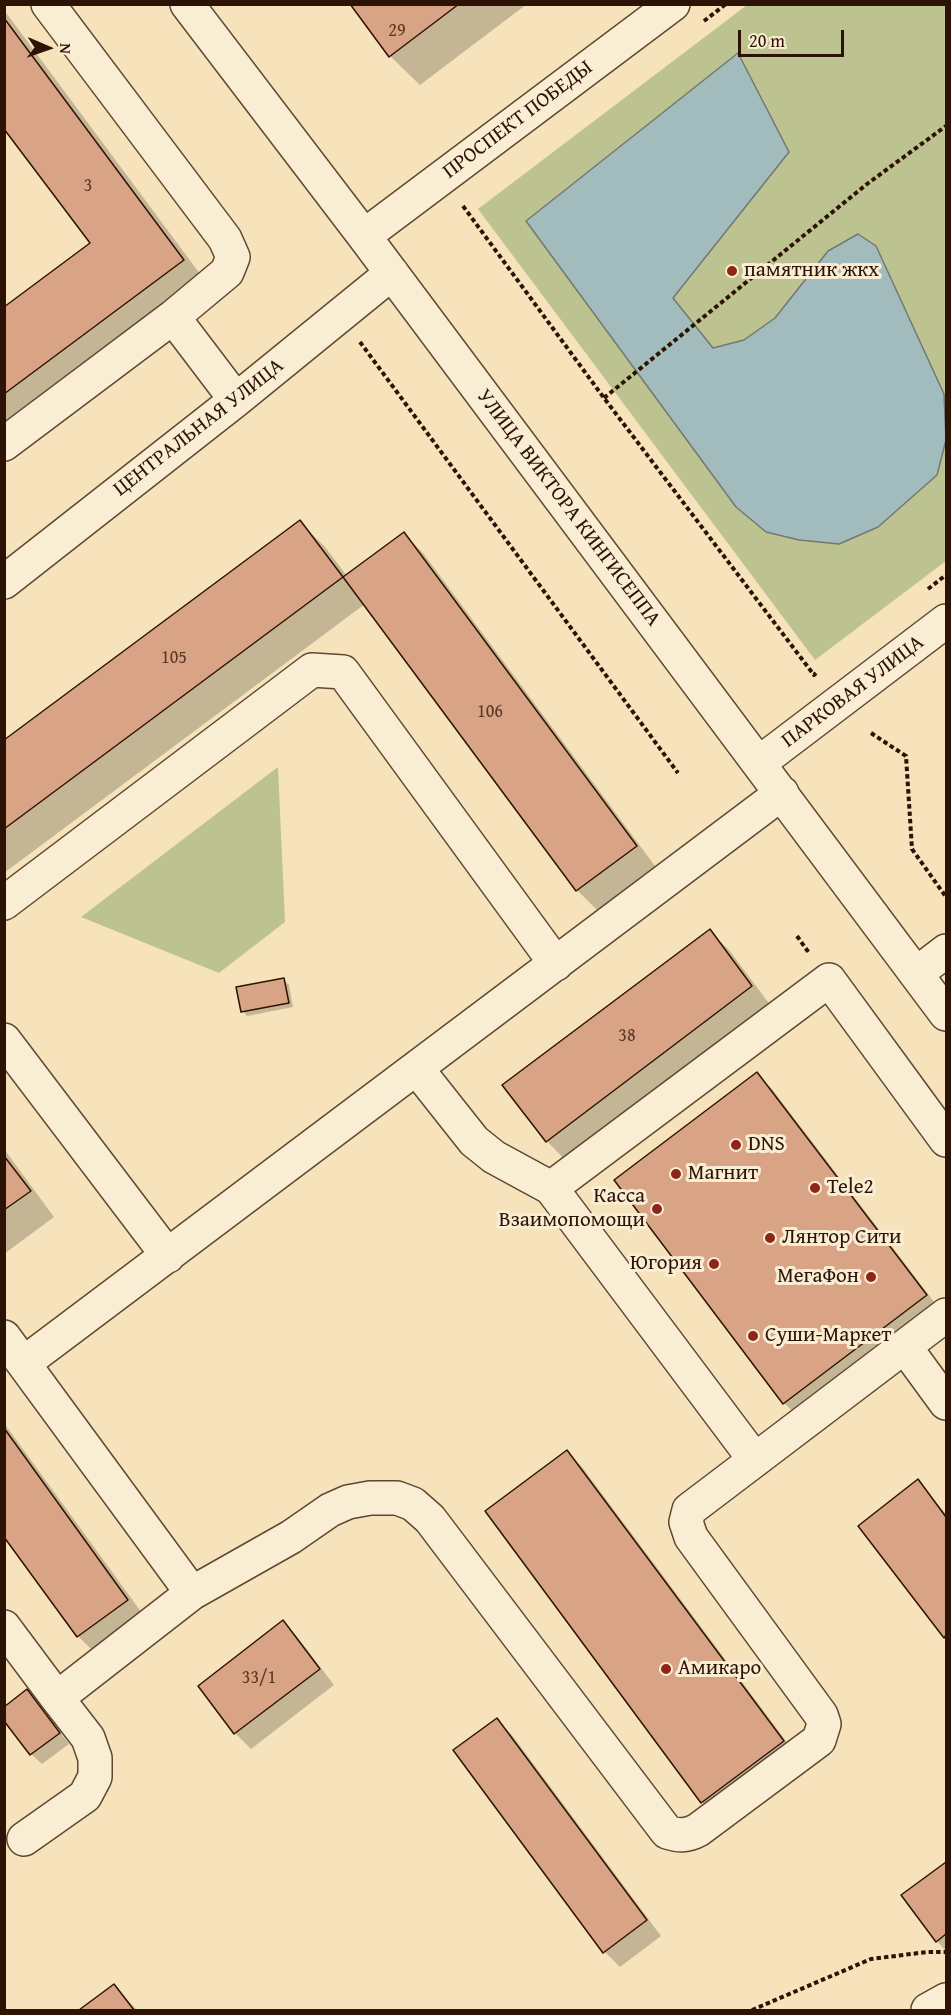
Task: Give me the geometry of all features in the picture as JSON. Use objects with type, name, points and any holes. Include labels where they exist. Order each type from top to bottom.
[{"type":"street","points":[[4,444],[173,317],[227,272],[233,256],[225,238],[48,4]]},
{"type":"street","name":"УЛИЦА ВИКТОРА КИНГИСЕППА","points":[[187,4],[392,273],[946,1014]]},
{"type":"street","name":"ПРОСПЕКТ ПОБЕДЫ","points":[[364,236],[673,4]]},
{"type":"street","name":"ЦЕНТРАЛЬНАЯ УЛИЦА","points":[[4,582],[236,400],[392,273]]},
{"type":"street","points":[[173,317],[236,400]]},
{"type":"street","name":"ПАРКОВАЯ УЛИЦА","points":[[759,763],[946,621]]},
{"type":"street","points":[[4,903],[312,670],[343,672],[556,964]]},
{"type":"street","points":[[24,1363],[782,793]]},
{"type":"street","points":[[916,974],[946,951]]},
{"type":"street","points":[[551,1188],[829,980],[946,1140]]},
{"type":"street","points":[[4,1040],[168,1256]]},
{"type":"street","points":[[417,1069],[474,1142],[494,1157],[551,1188],[755,1460]]},
{"type":"street","points":[[57,1698],[192,1593],[291,1537],[330,1510],[348,1502],[370,1498],[397,1498],[413,1504],[430,1519],[667,1832],[688,1835],[698,1830],[819,1740],[824,1724],[821,1716],[691,1537],[686,1522],[689,1510],[946,1315]]},
{"type":"street","points":[[4,1337],[192,1593]]},
{"type":"street","points":[[905,1347],[946,1403]]},
{"type":"street","points":[[4,1627],[88,1738],[95,1758],[94,1777],[85,1796],[24,1839]]},
{"type":"street","points":[[928,2010],[946,2000]]},
{"type":"path","points":[[604,398],[867,184],[946,126]]},
{"type":"path","points":[[462,207],[814,675],[824,668]]},
{"type":"path","points":[[340,315],[678,773]]},
{"type":"path","points":[[928,589],[946,575]]},
{"type":"path","points":[[871,734],[906,756],[912,849],[946,897]]},
{"type":"path","points":[[752,2010],[871,1959],[946,1952]]},
{"type":"green space","points":[[747,5],[946,5],[946,561],[815,660],[478,209]]},
{"type":"green space","points":[[278,767],[285,922],[219,973],[81,917]]},
{"type":"water","points":[[738,53],[789,152],[673,298],[713,348],[744,340],[775,318],[828,251],[858,234],[876,246],[944,394],[946,440],[937,475],[878,527],[839,544],[799,540],[766,532],[736,507],[526,221]]},
{"type":"building","points":[[350,4],[459,4],[389,57]]},
{"type":"building","points":[[4,18],[184,260],[4,394],[4,307],[90,243],[4,129]]},
{"type":"building","points":[[300,520],[343,577],[4,829],[4,740]]},
{"type":"building","points":[[404,532],[637,846],[576,891],[343,577]]},
{"type":"building","points":[[710,929],[752,986],[546,1142],[502,1085]]},
{"type":"building","points":[[284,978],[289,1003],[241,1012],[236,987]]},
{"type":"building","name":"Лянтор Сити","points":[[757,1072],[927,1295],[783,1404],[614,1180]]},
{"type":"building","points":[[4,1156],[31,1191],[4,1210]]},
{"type":"building","points":[[4,1428],[128,1600],[77,1637],[4,1537]]},
{"type":"building","name":"Амикаро","points":[[567,1450],[784,1741],[701,1803],[485,1511]]},
{"type":"building","points":[[918,1479],[946,1517],[946,1635],[944,1638],[858,1526]]},
{"type":"building","points":[[283,1620],[320,1669],[234,1734],[198,1686]]},
{"type":"building","points":[[27,1689],[60,1733],[30,1755],[4,1721],[4,1707]]},
{"type":"building","points":[[497,1718],[647,1920],[603,1953],[453,1750]]},
{"type":"building","points":[[946,1862],[946,1934],[936,1942],[901,1895]]},
{"type":"building","points":[[114,1984],[134,2010],[79,2010]]},
{"type":"place","name":"памятник жкх","points":[[732,271]]},
{"type":"place","name":"DNS","points":[[736,1145]]},
{"type":"place","name":"Магнит","points":[[676,1174]]},
{"type":"place","name":"Tele2","points":[[815,1188]]},
{"type":"place","name":"Касса Взаимопомощи","points":[[657,1209]]},
{"type":"place","name":"Лянтор Сити","points":[[770,1238]]},
{"type":"place","name":"Югория","points":[[714,1264]]},
{"type":"place","name":"МегаФон","points":[[871,1277]]},
{"type":"place","name":"Суши-Маркет","points":[[753,1336]]},
{"type":"place","name":"Амикаро","points":[[666,1669]]}]
